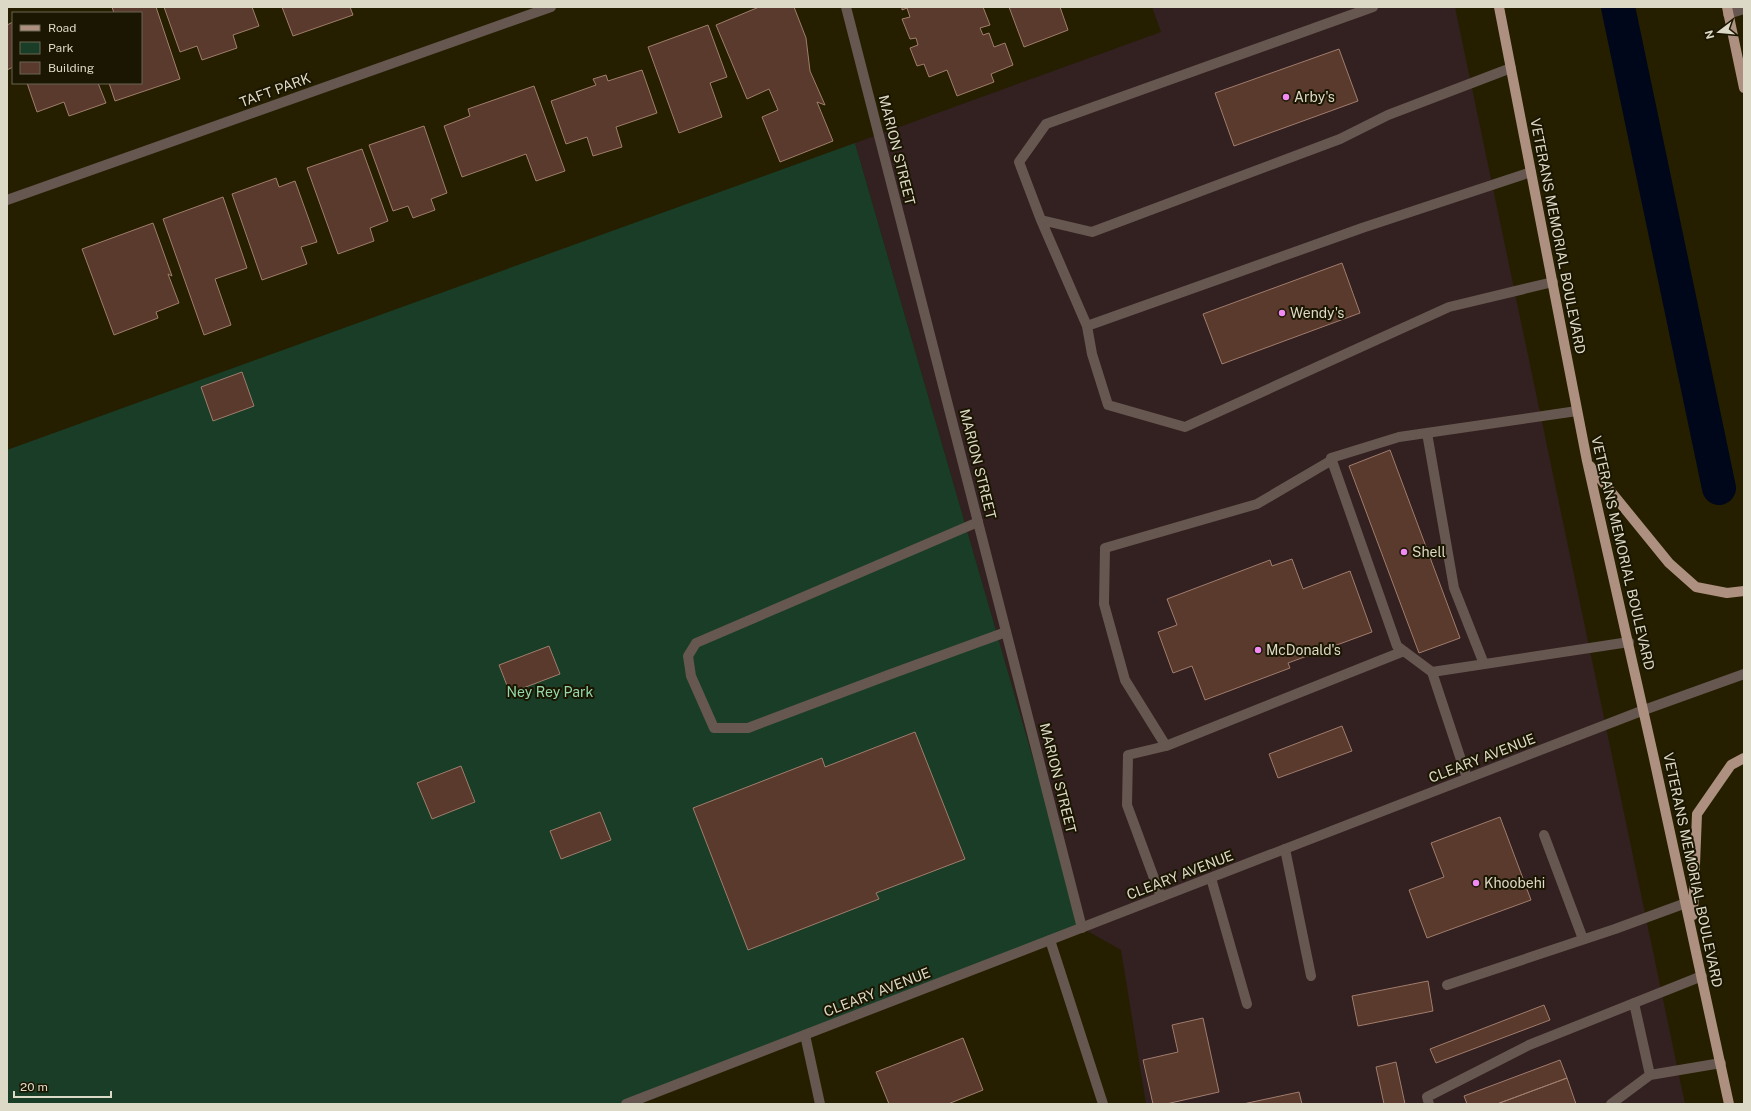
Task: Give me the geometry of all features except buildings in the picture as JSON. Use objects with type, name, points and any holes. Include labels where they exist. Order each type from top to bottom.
[{"type":"main road","name":"VETERANS MEMORIAL BOULEVARD","points":[[1499,7],[1588,464],[1644,710],[1729,1104]]},
{"type":"main road","points":[[1727,11],[1744,88]]},
{"type":"main road","points":[[1588,464],[1670,563],[1696,587],[1726,593],[1744,591]]},
{"type":"main road","points":[[1692,930],[1697,814],[1731,765],[1744,758]]},
{"type":"street","name":"TAFT PARK","points":[[7,200],[552,7]]},
{"type":"street","name":"MARION STREET","points":[[846,7],[1082,928]]},
{"type":"street","points":[[1373,7],[1046,124],[1019,162],[1041,220],[1087,326],[1092,354],[1108,405],[1185,427],[1449,307],[1553,282]]},
{"type":"street","points":[[1727,11],[1744,9]]},
{"type":"street","points":[[1041,220],[1092,232],[1340,139],[1388,115],[1512,68]]},
{"type":"street","points":[[1087,326],[1362,228],[1531,172]]},
{"type":"street","points":[[1166,746],[1125,680],[1104,604],[1105,548],[1257,504],[1332,460],[1331,458],[1400,437],[1578,411]]},
{"type":"street","points":[[1427,433],[1454,588],[1484,664]]},
{"type":"street","points":[[1332,460],[1397,646],[1432,672],[1467,778]]},
{"type":"street","points":[[978,522],[696,643],[688,656],[691,676],[714,728],[748,728],[1006,632]]},
{"type":"street","points":[[1432,672],[1629,642]]},
{"type":"street","points":[[1161,897],[1127,805],[1128,755],[1166,746],[1404,651]]},
{"type":"street","name":"CLEARY AVENUE","points":[[626,1104],[1467,778],[1644,710],[1744,674]]},
{"type":"street","points":[[1544,835],[1583,940]]},
{"type":"street","points":[[1285,849],[1311,976]]},
{"type":"street","points":[[1211,878],[1247,1004]]},
{"type":"street","points":[[1446,985],[1583,940],[1686,903]]},
{"type":"street","points":[[1050,940],[1103,1104]]},
{"type":"street","points":[[1430,1104],[1427,1097],[1529,1045],[1702,976]]},
{"type":"street","points":[[1634,1003],[1650,1075]]},
{"type":"street","points":[[805,1035],[820,1104]]},
{"type":"street","points":[[1612,1104],[1650,1075],[1720,1063]]},
{"type":"shaded area","points":[[1152,7],[1455,7],[1685,1104],[1146,1104],[1121,950],[1082,928],[855,143],[1161,32]]},
{"type":"green space","name":"Ney Rey Park","points":[[855,143],[1082,928],[626,1104],[7,1104],[7,450]]},
{"type":"waterway","points":[[1618,7],[1719,488]]},
{"type":"place","name":"Arby's","points":[[1286,97]]},
{"type":"place","name":"Wendy's","points":[[1282,313]]},
{"type":"place","name":"Shell","points":[[1404,552]]},
{"type":"place","name":"McDonald's","points":[[1258,650]]},
{"type":"place","name":"Khoobehi","points":[[1476,883]]}]
